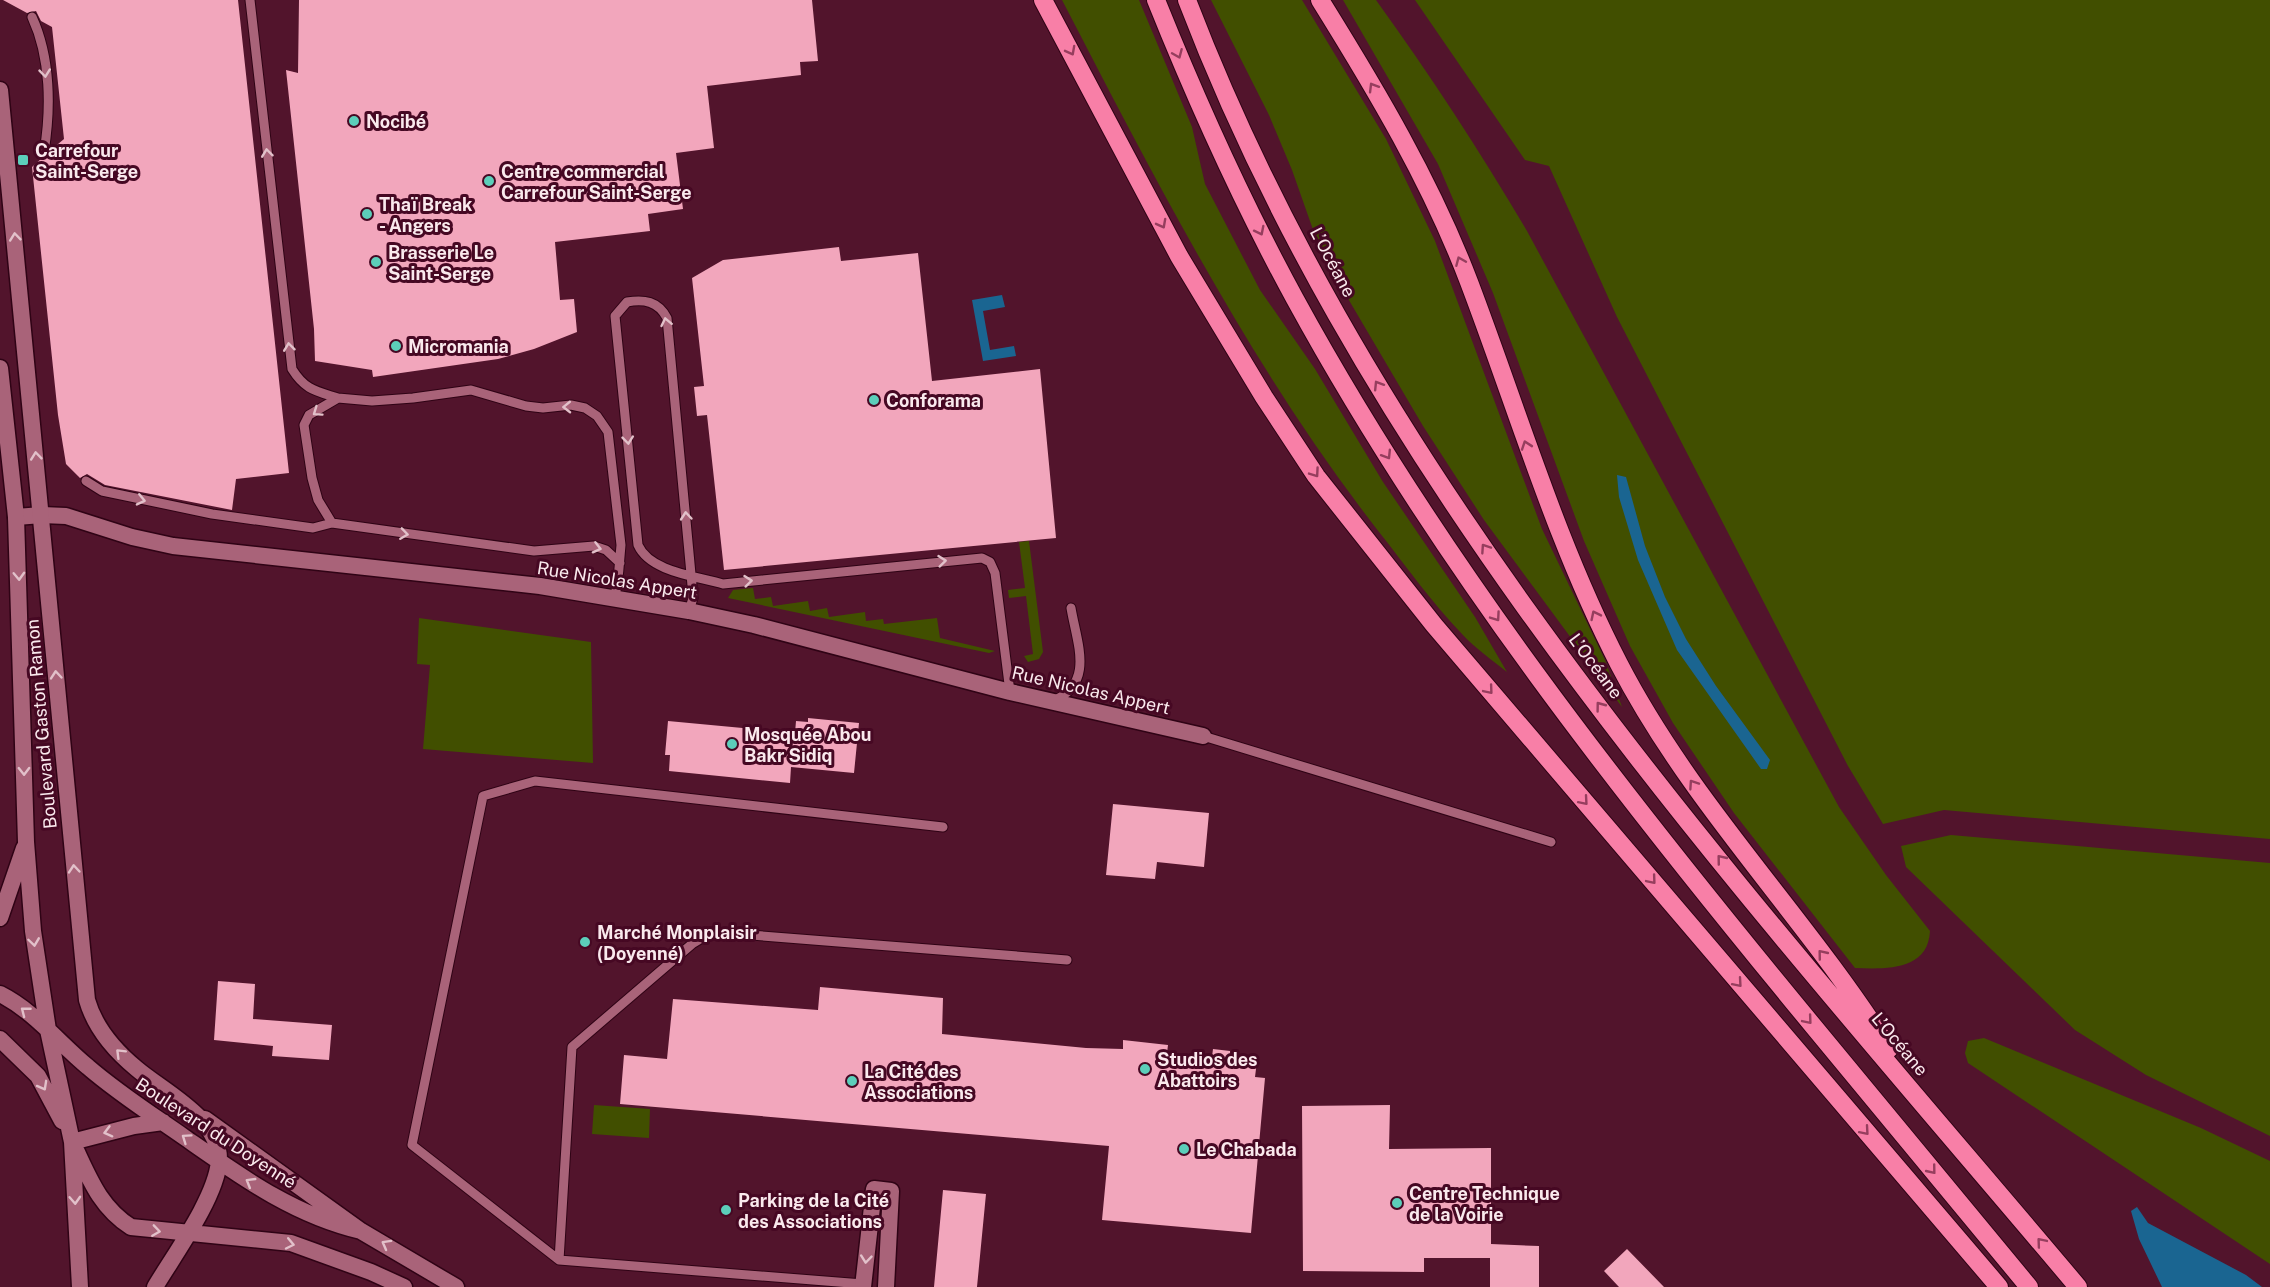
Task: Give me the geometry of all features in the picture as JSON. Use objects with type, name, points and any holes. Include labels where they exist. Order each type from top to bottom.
[{"type":"highway","points":[[1043,0],[1179,256],[1264,397],[1316,476],[1427,616],[1999,1287]]},
{"type":"highway","points":[[1156,0],[1220,149],[1294,298],[1390,460],[1470,581],[1674,856],[2029,1287]]},
{"type":"highway","name":"L’Océane","points":[[1187,0],[1225,91],[1305,255],[1362,359],[1409,435],[1503,575],[1561,655],[1757,904],[2078,1287]]},
{"type":"highway","points":[[1320,0],[1391,118],[1442,218],[1468,281],[1546,500],[1590,603],[1620,665],[1652,723],[1694,786],[1791,915],[1854,993],[1926,1107]]},
{"type":"main road","name":"Boulevard Gaston Ramon","points":[[0,90],[87,1000],[99,1028],[116,1049],[136,1068],[199,1115],[216,1143],[219,1161]]},
{"type":"main road","name":"Boulevard Gaston Ramon","points":[[0,368],[16,517],[26,842],[33,931],[48,1030],[72,1142],[80,1287]]},
{"type":"main road","name":"Rue Nicolas Appert","points":[[16,517],[66,516],[132,537],[183,547],[540,586],[689,611],[754,625],[1051,702],[1203,736]]},
{"type":"main road","points":[[0,918],[26,842]]},
{"type":"main road","name":"Boulevard du Doyenné","points":[[0,994],[48,1030],[115,1089],[247,1181],[303,1213],[327,1223],[361,1230]]},
{"type":"main road","points":[[0,1039],[38,1076],[97,1195],[115,1216],[131,1227],[291,1243],[352,1264],[404,1287]]},
{"type":"main road","name":"Boulevard du Doyenné","points":[[199,1115],[361,1230],[456,1287]]},
{"type":"main road","points":[[72,1142],[134,1126],[163,1122]]},
{"type":"main road","points":[[155,1287],[208,1195],[219,1161]]},
{"type":"main road","points":[[874,1189],[891,1191],[886,1286],[863,1286],[874,1189]]},
{"type":"lane","points":[[250,0],[292,369],[300,382],[311,390],[338,398],[372,401],[471,390],[526,406],[543,408],[571,405],[585,408],[597,416],[608,432],[621,545],[615,598]]},
{"type":"lane","points":[[32,17],[41,37],[50,116],[44,152]]},
{"type":"lane","points":[[689,611],[693,598],[691,574],[667,318],[662,307],[651,302],[627,302],[615,316],[638,545],[643,556],[652,563],[691,574],[723,584],[982,558],[990,562],[995,573],[1010,692]]},
{"type":"lane","points":[[332,523],[318,500],[312,478],[304,425],[309,415],[338,398]]},
{"type":"lane","points":[[86,481],[102,491],[212,514],[313,528],[332,523],[534,551],[594,546],[606,550],[620,563]]},
{"type":"lane","points":[[1051,702],[1068,695],[1079,680],[1080,664],[1071,608]]},
{"type":"lane","points":[[1203,736],[1551,842]]},
{"type":"lane","points":[[863,1286],[559,1260],[412,1145],[483,796],[535,781],[943,827]]},
{"type":"lane","points":[[559,1260],[572,1047],[692,944],[712,932],[1067,960]]},
{"type":"green space","points":[[1062,0],[1139,0],[1192,127],[1205,184],[1260,290],[1315,369],[1383,482],[1475,617],[1507,672],[1467,639],[1430,597],[1333,470],[1289,406],[1208,274]]},
{"type":"green space","points":[[1211,0],[1302,0],[1386,139],[1435,241],[1542,529],[1605,660],[1622,707],[1484,520],[1423,426],[1350,302],[1317,241],[1292,170],[1269,115]]},
{"type":"green space","points":[[1343,0],[1376,0],[1454,114],[1527,231],[1839,807],[1886,875],[1930,931],[1922,954],[1914,961],[1892,967],[1855,968],[1734,813],[1673,723],[1630,646],[1584,541],[1493,293],[1438,164]]},
{"type":"green space","points":[[1415,0],[2270,0],[2270,839],[1944,810],[1883,824],[1848,766],[1617,317],[1549,166],[1525,160]]},
{"type":"green space","points":[[1029,541],[1043,652],[1039,659],[1028,662],[1024,656],[1033,654],[1026,596],[1009,598],[1008,590],[1025,588],[1019,542]]},
{"type":"green space","points":[[753,588],[755,599],[771,597],[773,606],[808,601],[810,611],[827,608],[829,617],[865,612],[866,621],[883,619],[884,624],[937,618],[940,638],[995,651],[989,653],[728,598],[733,590]]},
{"type":"green space","points":[[419,618],[591,642],[593,763],[423,749],[430,665],[417,664]]},
{"type":"green space","points":[[1951,835],[2270,863],[2270,1136],[2146,1075],[2075,1030],[1906,867],[1901,846]]},
{"type":"green space","points":[[1984,1038],[2201,1128],[2270,1161],[2270,1264],[1968,1063],[1965,1053],[1968,1041]]},
{"type":"green space","points":[[594,1105],[650,1109],[649,1138],[592,1134]]},
{"type":"water","points":[[1002,295],[1005,307],[983,311],[990,350],[1014,346],[1016,356],[983,361],[972,300]]},
{"type":"water","points":[[1617,475],[1626,477],[1645,546],[1665,597],[1686,639],[1716,686],[1770,760],[1767,769],[1761,769],[1677,650],[1638,560],[1619,497]]},
{"type":"water","points":[[2137,1207],[2148,1223],[2246,1275],[2262,1287],[2162,1287],[2139,1239],[2131,1211]]},
{"type":"building","points":[[3,0],[238,0],[289,473],[236,479],[232,510],[105,485],[87,474],[80,478],[66,464],[58,415],[32,167],[42,158],[49,157],[51,150],[64,139],[52,27],[41,21],[36,11],[27,13]]},
{"type":"building","name":"Centre commercial Carrefour Saint-Serge","points":[[299,0],[812,0],[818,61],[800,62],[801,75],[707,86],[714,148],[676,153],[683,209],[648,214],[650,231],[555,242],[560,300],[574,299],[577,332],[534,349],[498,359],[373,377],[372,370],[315,361],[314,329],[286,70],[298,73]]},
{"type":"building","name":"Conforama","points":[[839,247],[841,261],[918,253],[932,381],[1040,369],[1056,538],[724,570],[707,415],[697,416],[694,387],[704,386],[692,278],[723,260]]},
{"type":"building","name":"Mosquée Abou Bakr Sidiq","points":[[808,718],[859,723],[854,773],[791,767],[790,783],[669,771],[670,755],[665,755],[668,721],[795,733],[796,721],[808,722]]},
{"type":"building","points":[[1113,804],[1209,813],[1204,867],[1157,862],[1155,879],[1106,875]]},
{"type":"building","points":[[218,981],[255,984],[253,1019],[332,1025],[329,1060],[272,1056],[273,1046],[214,1040]]},
{"type":"building","points":[[820,987],[943,998],[942,1034],[1086,1048],[1123,1049],[1123,1040],[1168,1045],[1167,1053],[1212,1057],[1213,1049],[1230,1051],[1230,1059],[1257,1061],[1255,1077],[1265,1078],[1251,1233],[1102,1220],[1109,1146],[620,1104],[624,1055],[667,1059],[673,999],[818,1010]]},
{"type":"building","name":"Centre Technique de la Voirie","points":[[1390,1105],[1389,1149],[1491,1148],[1491,1244],[1539,1246],[1539,1287],[1490,1287],[1490,1258],[1424,1258],[1424,1272],[1303,1271],[1302,1106]]},
{"type":"building","points":[[943,1190],[986,1194],[977,1287],[934,1287]]},
{"type":"building","points":[[1627,1249],[1664,1287],[1619,1287],[1604,1271]]},
{"type":"place","name":"Nocibé","points":[[354,121]]},
{"type":"place","name":"Carrefour Saint-Serge","points":[[23,160]]},
{"type":"place","name":"Centre commercial Carrefour Saint-Serge","points":[[489,181]]},
{"type":"place","name":"Thaï Break - Angers","points":[[367,214]]},
{"type":"place","name":"Brasserie Le Saint-Serge","points":[[376,262]]},
{"type":"place","name":"Micromania","points":[[396,346]]},
{"type":"place","name":"Conforama","points":[[874,400]]},
{"type":"place","name":"Mosquée Abou Bakr Sidiq","points":[[732,744]]},
{"type":"place","name":"Marché Monplaisir (Doyenné)","points":[[585,942]]},
{"type":"place","name":"Studios des Abattoirs","points":[[1145,1069]]},
{"type":"place","name":"La Cité des Associations","points":[[852,1081]]},
{"type":"place","name":"Le Chabada","points":[[1184,1149]]},
{"type":"place","name":"Centre Technique de la Voirie","points":[[1397,1203]]},
{"type":"place","name":"Parking de la Cité des Associations","points":[[726,1210]]}]
